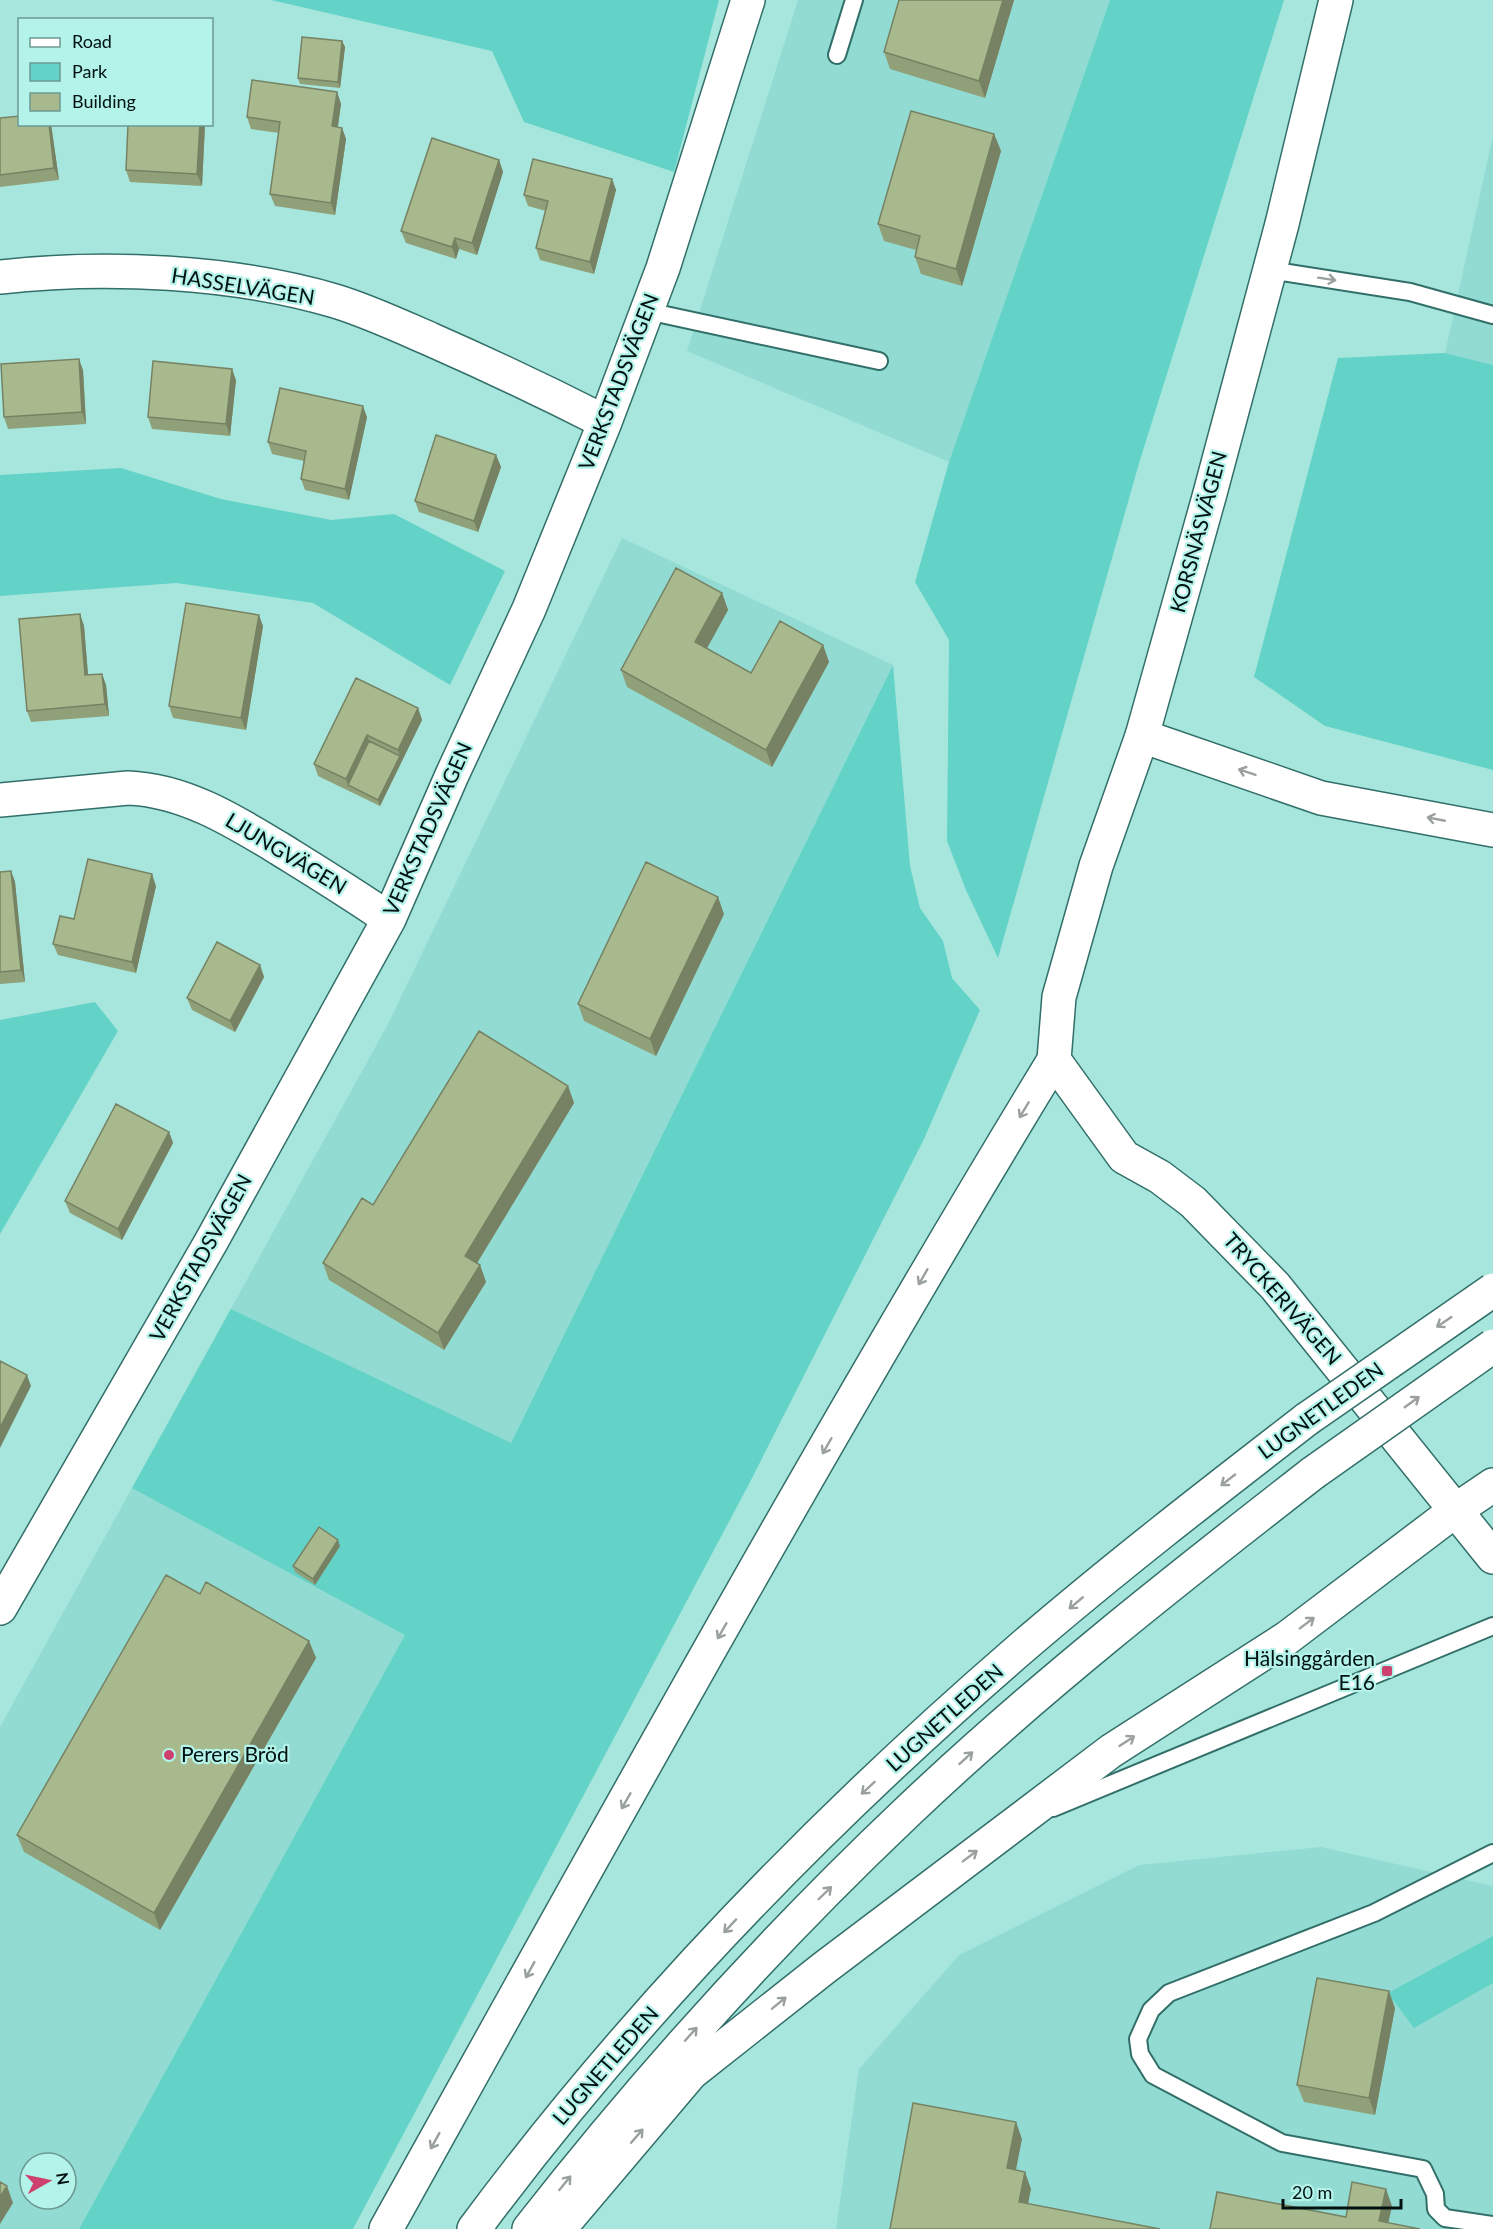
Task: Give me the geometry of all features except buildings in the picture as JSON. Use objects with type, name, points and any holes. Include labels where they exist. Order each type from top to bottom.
[{"type":"main road","name":"VERKSTADSVÄGEN","points":[[0,1608],[211,1242],[389,919],[452,774],[529,609],[605,422],[647,311],[748,0]]},
{"type":"main road","name":"KORSNÄSVÄGEN","points":[[1054,1060],[1059,997],[1096,866],[1142,736],[1269,270],[1336,0]]},
{"type":"main road","name":"HASSELVÄGEN","points":[[0,277],[81,271],[184,275],[272,287],[334,301],[378,316],[512,375],[605,422]]},
{"type":"main road","points":[[1142,736],[1321,798],[1493,830]]},
{"type":"main road","name":"LJUNGVÄGEN","points":[[0,800],[128,788],[145,788],[172,796],[228,816],[323,874],[389,919]]},
{"type":"main road","points":[[386,2229],[550,1934],[936,1254],[1054,1060]]},
{"type":"main road","name":"TRYCKERIVÄGEN","points":[[1054,1060],[1124,1157],[1160,1177],[1193,1202],[1275,1286],[1493,1557]]},
{"type":"main road","name":"LUGNETLEDEN","points":[[474,2229],[571,2104],[631,2034],[821,1833],[1020,1649],[1155,1537],[1307,1419],[1493,1290]]},
{"type":"main road","name":"LUGNETLEDEN","points":[[529,2229],[655,2073],[802,1915],[906,1814],[1023,1708],[1187,1571],[1313,1473],[1493,1346]]},
{"type":"main road","points":[[559,2229],[692,2073],[832,1961],[1111,1751],[1287,1638],[1456,1510],[1493,1485]]},
{"type":"lane","points":[[837,55],[854,0]]},
{"type":"lane","points":[[1269,270],[1410,292],[1493,315]]},
{"type":"lane","points":[[647,311],[879,361]]},
{"type":"lane","points":[[1010,1826],[1493,1626]]},
{"type":"lane","points":[[1493,1853],[1374,1914],[1169,1993],[1151,2010],[1138,2038],[1140,2054],[1153,2075],[1210,2104],[1238,2122],[1282,2143],[1423,2169],[1435,2194],[1436,2209],[1445,2218],[1493,2225]]},
{"type":"shaded area","points":[[798,0],[1110,0],[949,462],[687,351]]},
{"type":"shaded area","points":[[1493,136],[1493,365],[1445,353]]},
{"type":"shaded area","points":[[622,538],[893,665],[511,1443],[79,2229],[0,2229],[0,1727],[388,1024]]},
{"type":"shaded area","points":[[1321,1847],[1493,1886],[1493,2229],[836,2229],[859,2069],[959,1955],[1139,1865]]},
{"type":"green space","points":[[271,0],[719,0],[674,172],[524,122],[492,51]]},
{"type":"green space","points":[[1110,0],[1284,0],[1140,460],[998,958],[966,890],[947,841],[949,640],[915,582],[949,462]]},
{"type":"green space","points":[[1445,353],[1493,365],[1493,770],[1325,726],[1254,677],[1338,358]]},
{"type":"green space","points":[[121,468],[221,499],[331,520],[394,514],[505,571],[450,685],[313,603],[177,583],[0,596],[0,475]]},
{"type":"green space","points":[[893,665],[910,866],[920,908],[943,941],[952,978],[980,1010],[924,1139],[749,1484],[353,2229],[79,2229],[405,1635],[132,1488],[231,1309],[511,1443]]},
{"type":"green space","points":[[95,1002],[118,1031],[0,1234],[0,1020]]},
{"type":"green space","points":[[1493,1936],[1493,1983],[1414,2028],[1388,1993]]},
{"type":"place","name":"Hälsinggården E16","points":[[1387,1671]]},
{"type":"place","name":"Perers Bröd","points":[[169,1755]]}]
